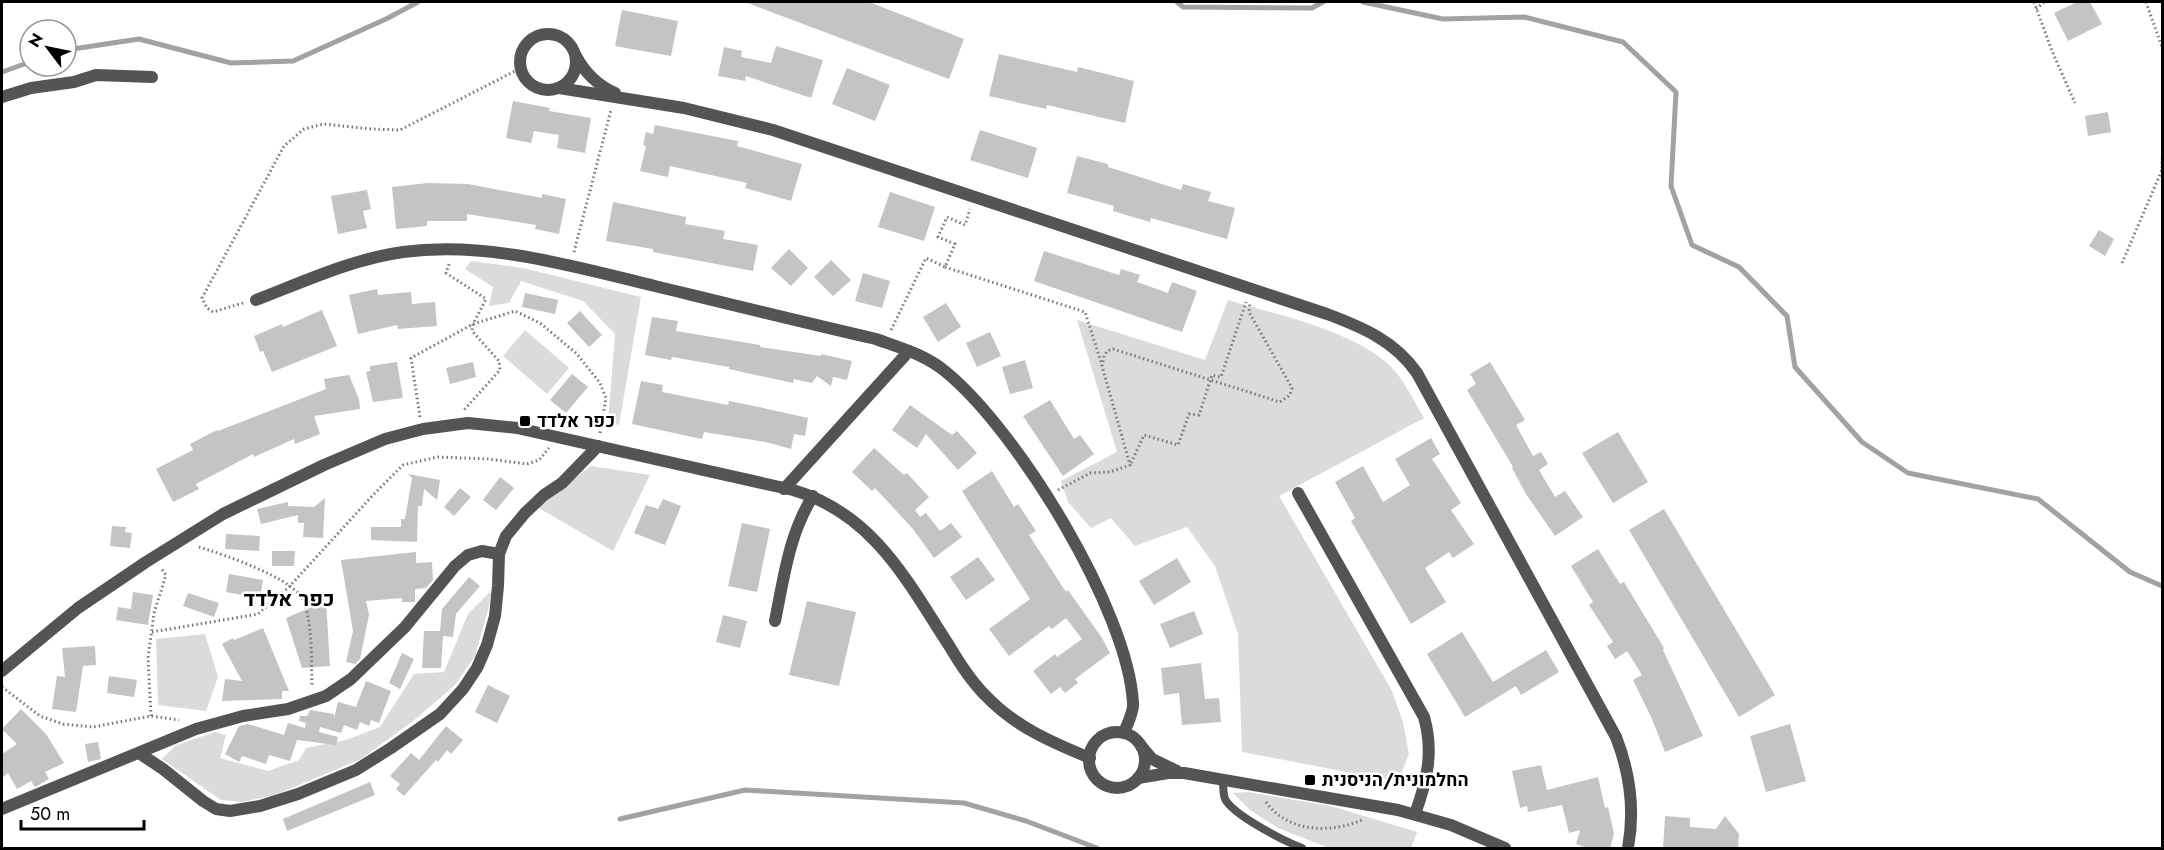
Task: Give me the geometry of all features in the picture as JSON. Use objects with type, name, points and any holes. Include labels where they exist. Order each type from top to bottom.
[{"type":"street","points":[[619,97],[594,80],[581,67],[570,44],[563,38],[555,34],[542,35],[531,40],[525,47],[521,68],[527,80],[538,87],[546,89],[559,87],[619,97],[706,113],[772,130],[1327,314],[1361,328],[1390,344],[1411,365],[1616,737],[1630,785],[1632,817],[1628,849]]},
{"type":"street","points":[[559,87],[569,80],[574,72],[575,55]]},
{"type":"street","points":[[2,98],[31,88],[74,82],[96,75],[152,77]]},
{"type":"street","points":[[256,300],[359,262],[402,252],[466,250],[518,255],[570,265],[885,343],[921,355],[945,370],[991,417],[1046,496],[1094,580],[1118,636],[1134,705],[1124,733]]},
{"type":"street","points":[[784,489],[909,351]]},
{"type":"street","points":[[2,671],[78,608],[223,514],[385,439],[450,424],[497,424],[813,496],[856,523],[885,550],[967,674],[994,705],[1037,735],[1090,758]]},
{"type":"street","points":[[139,753],[209,805],[216,809],[230,811],[260,806],[298,794],[356,770],[440,714],[464,689],[477,668],[483,652],[495,616],[499,554],[506,536],[525,513],[544,495],[562,483],[598,446]]},
{"type":"street","points":[[1298,493],[1424,717],[1429,737],[1430,757],[1427,778],[1415,814]]},
{"type":"street","points":[[775,621],[790,547],[800,518],[813,496]]},
{"type":"street","points":[[2,809],[204,727],[243,716],[288,709],[326,696],[351,679],[405,627],[455,566],[468,555],[482,551],[499,554]]},
{"type":"street","points":[[1184,773],[1157,762],[1148,755],[1136,739],[1124,733],[1111,733],[1100,738],[1092,749],[1090,758],[1093,774],[1106,785],[1124,787],[1138,778],[1163,773],[1184,773],[1387,807],[1461,829],[1504,849]]},
{"type":"street","points":[[1138,778],[1145,762],[1141,746]]},
{"type":"lane","points":[[1223,780],[1224,796],[1230,806],[1272,834],[1302,849]]},
{"type":"path","points":[[2034,2],[2075,103]]},
{"type":"path","points":[[2036,9],[2044,2]]},
{"type":"path","points":[[2146,2],[2163,47]]},
{"type":"path","points":[[256,300],[213,312],[207,308],[202,298],[284,146],[304,129],[324,124],[400,130],[521,68]]},
{"type":"path","points":[[570,265],[619,97]]},
{"type":"path","points":[[2122,263],[2162,170],[2163,158]]},
{"type":"path","points":[[945,267],[955,244],[938,237],[946,217],[965,225],[975,197]]},
{"type":"path","points":[[450,424],[500,370],[498,361],[472,331],[473,324],[486,298],[446,273],[447,265],[466,250]]},
{"type":"path","points":[[885,343],[926,258],[945,267],[1085,312],[1130,465]]},
{"type":"path","points":[[1102,366],[1107,351],[1113,349],[1280,402],[1290,395],[1292,388],[1249,312],[1251,289]]},
{"type":"path","points":[[1046,496],[1090,473],[1110,472],[1130,465],[1144,435],[1178,445],[1189,414],[1198,415],[1212,375],[1221,377],[1251,289]]},
{"type":"path","points":[[423,429],[411,358],[473,324],[515,311],[540,322],[577,354],[600,383],[606,398],[598,446]]},
{"type":"path","points":[[152,632],[258,614],[289,587],[403,465],[438,457],[488,459],[527,464],[539,460],[558,437]]},
{"type":"path","points":[[180,541],[236,558],[264,571],[304,600],[311,634],[312,700]]},
{"type":"path","points":[[151,716],[148,658],[154,613],[166,575],[155,557]]},
{"type":"path","points":[[2,687],[40,716],[63,724],[93,727],[151,716],[176,719],[204,727]]},
{"type":"path","points":[[1262,786],[1265,800],[1271,809],[1291,822],[1304,826],[1323,829],[1336,828],[1360,821],[1387,807]]},
{"type":"shaded area","points":[[471,261],[523,268],[641,297],[619,425],[608,422],[615,334],[583,301],[521,281],[509,303],[489,306],[493,287],[465,269]]},
{"type":"shaded area","points":[[1228,300],[1317,326],[1340,335],[1380,357],[1395,371],[1424,418],[1279,496],[1392,691],[1403,722],[1409,754],[1399,779],[1378,778],[1242,752],[1238,634],[1215,566],[1187,527],[1135,546],[1111,518],[1091,528],[1068,502],[1061,481],[1117,452],[1077,320],[1205,360]]},
{"type":"shaded area","points":[[525,330],[569,368],[547,394],[503,356]]},
{"type":"shaded area","points":[[591,466],[650,475],[613,551],[537,507]]},
{"type":"shaded area","points":[[492,590],[475,656],[455,685],[412,722],[361,759],[275,795],[242,802],[221,800],[162,759],[176,745],[215,732],[226,735],[220,758],[268,771],[299,760],[306,748],[346,740],[380,727],[414,674],[444,672],[468,614]]},
{"type":"shaded area","points":[[205,634],[218,677],[206,711],[158,705],[156,639]]},
{"type":"shaded area","points":[[1248,792],[1331,806],[1417,832],[1411,848],[1329,848],[1278,828],[1250,810],[1233,793]]},
{"type":"building","points":[[745,2],[869,2],[964,39],[949,79]]},
{"type":"building","points":[[2077,2],[2090,2],[2102,24],[2068,41],[2054,13]]},
{"type":"building","points":[[622,10],[678,21],[671,56],[615,46]]},
{"type":"building","points":[[776,46],[823,60],[811,98],[746,76],[745,81],[718,76],[724,47],[742,51],[741,57],[771,63]]},
{"type":"building","points":[[999,54],[1077,72],[1078,67],[1134,81],[1125,123],[1047,105],[1046,109],[989,96]]},
{"type":"building","points":[[847,68],[890,85],[875,121],[832,104]]},
{"type":"building","points":[[513,101],[550,108],[549,111],[591,118],[585,153],[557,148],[559,135],[534,131],[531,143],[506,138]]},
{"type":"building","points":[[2108,112],[2111,132],[2088,136],[2085,116]]},
{"type":"building","points":[[655,125],[738,141],[737,146],[802,164],[791,201],[745,188],[747,183],[670,166],[668,177],[640,171],[646,146],[643,145],[646,132],[653,134]]},
{"type":"building","points":[[980,130],[1037,148],[1028,178],[970,160]]},
{"type":"building","points":[[1077,156],[1108,164],[1108,167],[1181,190],[1183,184],[1211,192],[1208,201],[1235,208],[1227,239],[1151,218],[1150,222],[1113,211],[1114,206],[1067,193]]},
{"type":"building","points":[[428,183],[468,184],[542,198],[542,194],[566,199],[559,234],[535,229],[536,225],[467,214],[467,221],[427,221],[427,226],[396,229],[392,187]]},
{"type":"building","points":[[367,190],[371,209],[363,211],[367,228],[338,234],[331,196]]},
{"type":"building","points":[[890,192],[935,207],[924,241],[878,227]]},
{"type":"building","points":[[613,202],[686,217],[685,224],[725,231],[723,239],[758,245],[753,271],[606,241]]},
{"type":"building","points":[[2099,230],[2114,239],[2105,256],[2089,246]]},
{"type":"building","points":[[789,249],[808,268],[791,286],[771,268]]},
{"type":"building","points":[[1044,251],[1119,275],[1121,269],[1140,275],[1137,282],[1168,293],[1172,282],[1197,291],[1182,332],[1034,281]]},
{"type":"building","points":[[831,260],[851,280],[833,296],[814,277]]},
{"type":"building","points":[[863,273],[890,281],[882,308],[855,301]]},
{"type":"building","points":[[377,289],[378,295],[411,292],[412,304],[435,302],[437,326],[398,329],[397,325],[358,334],[349,295]]},
{"type":"building","points":[[525,293],[558,300],[555,314],[522,307]]},
{"type":"building","points":[[946,303],[961,327],[938,342],[923,317]]},
{"type":"building","points":[[322,310],[337,346],[272,372],[254,336],[282,324],[283,327]]},
{"type":"building","points":[[580,311],[602,335],[589,347],[567,323]]},
{"type":"building","points":[[652,317],[678,321],[676,331],[852,361],[847,380],[833,377],[831,386],[817,376],[812,383],[794,379],[793,383],[729,369],[729,367],[672,357],[671,360],[645,355]]},
{"type":"building","points":[[990,332],[1001,356],[977,367],[966,343]]},
{"type":"building","points":[[1025,360],[1033,388],[1010,394],[1002,367]]},
{"type":"building","points":[[397,362],[403,398],[373,402],[366,372],[370,371],[370,366]]},
{"type":"building","points":[[473,362],[476,377],[450,384],[446,368]]},
{"type":"building","points":[[1490,362],[1525,420],[1516,425],[1533,456],[1541,452],[1548,464],[1539,470],[1555,497],[1565,491],[1583,517],[1555,536],[1526,494],[1513,467],[1467,390],[1476,384],[1470,374]]},
{"type":"building","points":[[572,374],[588,387],[566,413],[550,400]]},
{"type":"building","points":[[349,375],[359,399],[360,409],[314,416],[320,434],[295,444],[294,439],[254,457],[253,454],[196,484],[199,489],[173,502],[156,469],[193,450],[190,444],[217,430],[326,389],[324,379]]},
{"type":"building","points":[[641,381],[663,385],[662,392],[728,405],[729,401],[808,418],[805,436],[794,434],[791,449],[766,442],[704,432],[702,439],[632,424]]},
{"type":"building","points":[[1050,400],[1074,439],[1080,435],[1094,454],[1063,476],[1023,416]]},
{"type":"building","points":[[910,405],[952,435],[957,431],[977,453],[958,470],[926,434],[917,448],[892,430]]},
{"type":"building","points":[[1618,432],[1648,482],[1613,503],[1582,453]]},
{"type":"building","points":[[1431,438],[1440,454],[1432,459],[1461,503],[1451,510],[1474,544],[1453,558],[1449,552],[1425,568],[1446,602],[1411,624],[1351,521],[1355,518],[1335,482],[1363,466],[1383,502],[1410,485],[1395,459]]},
{"type":"building","points":[[874,448],[904,475],[907,473],[929,497],[915,510],[920,517],[926,513],[940,531],[951,523],[962,537],[934,558],[913,529],[875,488],[872,491],[852,472]]},
{"type":"building","points":[[992,471],[1014,507],[1018,504],[1036,531],[1029,535],[1066,592],[1068,590],[1102,638],[1110,653],[1075,679],[1078,683],[1065,693],[1060,687],[1051,694],[1033,671],[1055,654],[1057,657],[1082,639],[1066,618],[1052,629],[1049,626],[1009,656],[989,629],[1030,599],[962,491]]},
{"type":"building","points":[[408,474],[440,480],[437,500],[424,489],[422,506],[418,506],[417,542],[371,540],[371,527],[401,527],[401,519],[405,519],[412,478]]},
{"type":"building","points":[[500,477],[514,488],[496,510],[483,500]]},
{"type":"building","points":[[460,488],[471,497],[454,516],[444,507]]},
{"type":"building","points":[[325,498],[323,538],[303,537],[304,523],[298,523],[298,515],[261,524],[257,509],[288,502],[288,506],[314,507]]},
{"type":"building","points":[[663,499],[681,506],[665,545],[634,533],[646,505],[658,509]]},
{"type":"building","points":[[1664,509],[1775,695],[1739,717],[1629,530]]},
{"type":"building","points":[[742,523],[770,529],[757,592],[728,586]]},
{"type":"building","points":[[112,526],[126,527],[125,532],[132,533],[130,548],[110,546]]},
{"type":"building","points":[[226,534],[260,536],[259,551],[225,549]]},
{"type":"building","points":[[1598,549],[1620,584],[1624,582],[1664,648],[1703,736],[1665,752],[1633,680],[1642,675],[1627,651],[1615,659],[1607,646],[1613,642],[1589,605],[1593,602],[1571,566]]},
{"type":"building","points":[[272,551],[295,551],[294,566],[272,566]]},
{"type":"building","points":[[416,552],[416,563],[432,562],[433,580],[426,588],[415,589],[415,602],[402,602],[402,598],[366,601],[369,615],[360,659],[355,664],[346,662],[353,631],[341,560]]},
{"type":"building","points":[[978,557],[995,580],[966,600],[950,577]]},
{"type":"building","points":[[1177,558],[1191,582],[1154,605],[1139,581]]},
{"type":"building","points":[[229,574],[263,580],[260,598],[226,592]]},
{"type":"building","points":[[469,577],[480,586],[456,614],[453,637],[443,636],[441,668],[422,668],[424,631],[440,631],[442,609]]},
{"type":"building","points":[[133,592],[153,595],[148,625],[116,620],[118,607],[131,609]]},
{"type":"building","points":[[188,593],[219,603],[214,617],[183,606]]},
{"type":"building","points":[[326,601],[330,666],[302,668],[286,618]]},
{"type":"building","points":[[807,601],[856,612],[839,686],[789,675]]},
{"type":"building","points":[[1194,611],[1203,634],[1170,648],[1160,624]]},
{"type":"building","points":[[723,615],[747,621],[740,648],[716,642]]},
{"type":"building","points":[[263,628],[289,691],[282,691],[282,699],[222,701],[225,679],[242,681],[222,644]]},
{"type":"building","points":[[1462,632],[1493,682],[1546,650],[1559,672],[1521,695],[1516,686],[1465,717],[1427,654]]},
{"type":"building","points":[[95,646],[96,665],[83,666],[76,712],[52,709],[57,676],[65,677],[62,648]]},
{"type":"building","points":[[402,653],[414,659],[400,689],[389,683]]},
{"type":"building","points":[[1201,663],[1205,699],[1219,698],[1221,722],[1182,725],[1179,693],[1164,695],[1161,668]]},
{"type":"building","points":[[109,676],[137,680],[134,697],[107,693]]},
{"type":"building","points":[[366,681],[391,691],[379,723],[371,720],[369,726],[360,722],[357,730],[344,725],[341,733],[320,727],[319,732],[338,737],[336,745],[297,740],[290,761],[269,755],[266,764],[242,756],[239,762],[225,754],[239,726],[248,724],[284,735],[288,723],[305,728],[306,723],[299,721],[300,716],[307,716],[310,710],[334,714],[334,718],[338,702],[356,707]]},
{"type":"building","points":[[488,685],[510,696],[497,723],[475,712]]},
{"type":"building","points":[[21,709],[46,734],[64,763],[45,772],[49,779],[37,786],[35,787],[31,781],[17,789],[8,773],[2,778],[2,754],[17,744],[2,729]]},
{"type":"building","points":[[1790,724],[1806,781],[1766,792],[1750,736]]},
{"type":"building","points":[[446,726],[463,740],[451,754],[447,750],[438,762],[436,760],[404,796],[396,789],[400,784],[390,776],[411,753],[419,760]]},
{"type":"building","points":[[98,742],[101,759],[88,762],[85,744]]},
{"type":"building","points":[[1541,765],[1547,790],[1598,777],[1614,834],[1610,849],[1590,849],[1576,844],[1580,830],[1569,833],[1562,805],[1528,812],[1527,806],[1520,808],[1512,771]]},
{"type":"building","points":[[370,782],[375,795],[287,831],[283,819]]},
{"type":"building","points":[[1665,816],[1690,818],[1690,827],[1716,829],[1725,816],[1739,834],[1738,849],[1663,849]]},
{"type":"waterway","points":[[78,48],[139,39],[231,63],[293,61],[418,2]]},
{"type":"waterway","points":[[1177,2],[1183,7],[1312,8],[1323,2]]},
{"type":"waterway","points":[[1363,2],[1443,19],[1524,17],[1623,42],[1676,92],[1671,186],[1692,245],[1739,267],[1787,316],[1795,367],[1862,442],[1908,473],[2038,499],[2130,572],[2162,586]]},
{"type":"waterway","points":[[2,72],[18,66]]},
{"type":"waterway","points":[[620,819],[745,790],[964,803],[1026,821],[1097,848]]},
{"type":"place","name":"כפר אלדד","points":[[525,421]]},
{"type":"place","name":"החלמונית/הניסנית","points":[[1310,780]]},
{"type":"district","name":"כפר אלדד","points":[[289,599]]}]
